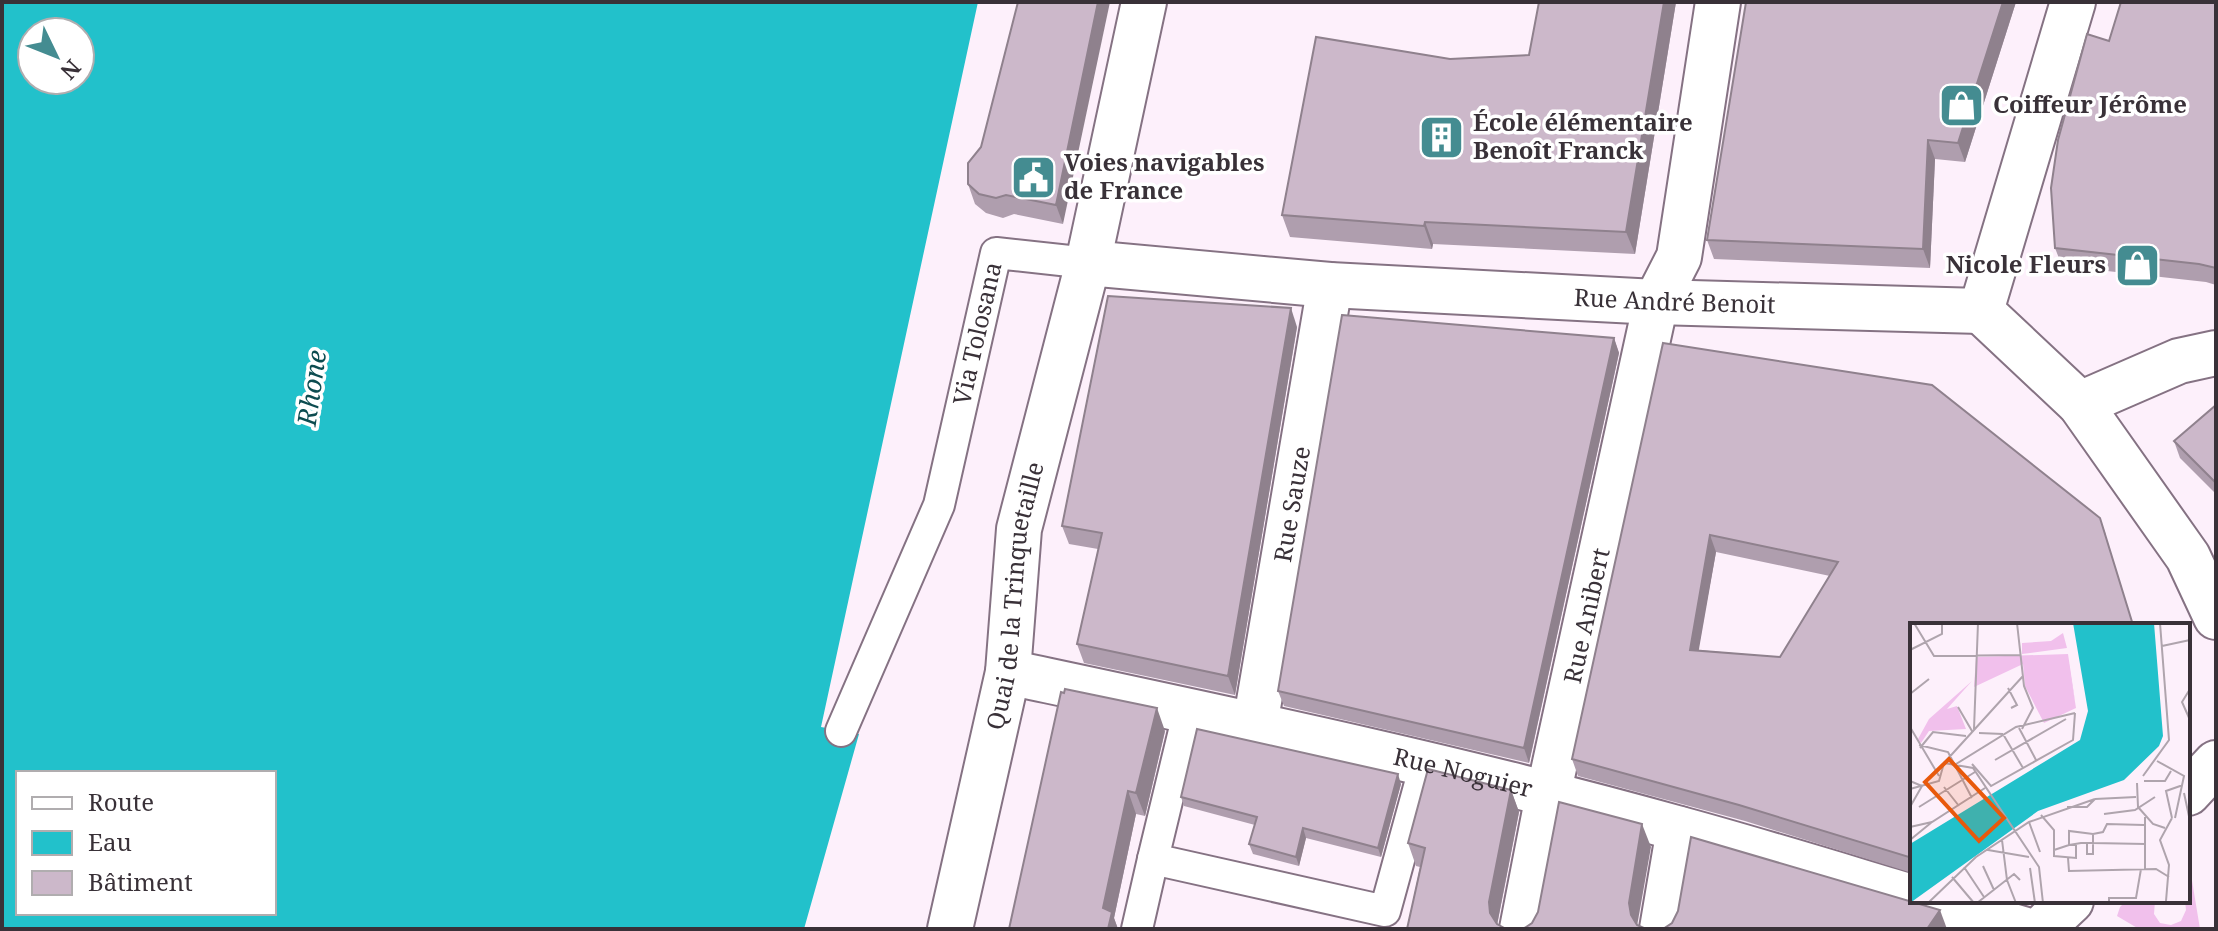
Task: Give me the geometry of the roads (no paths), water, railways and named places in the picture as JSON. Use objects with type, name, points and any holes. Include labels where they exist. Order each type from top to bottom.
[{"type":"street","name":"Quai de la Trinquetaille","points":[[950,929],[1008,672],[1019,529],[1088,263],[1144,2]]},
{"type":"street","name":"Rue Anibert","points":[[1522,929],[1548,795],[1656,302],[1679,257],[1718,2]]},
{"type":"street","points":[[2073,2],[1981,311],[2080,404],[2188,557],[2216,617]]},
{"type":"street","name":"Rue André Benoit","points":[[1088,263],[1330,285],[1656,302],[1981,311]]},
{"type":"street","name":"Rue Sauze","points":[[1255,725],[1330,285]]},
{"type":"street","points":[[2080,404],[2179,361],[2216,353]]},
{"type":"street","name":"Rue Noguier","points":[[1008,672],[1255,725],[1548,795],[1679,829],[1910,896]]},
{"type":"street","points":[[2190,791],[2216,763]]},
{"type":"street","points":[[1662,929],[1679,829]]},
{"type":"street","points":[[1934,903],[2023,929]]},
{"type":"street","points":[[2041,929],[2069,903]]},
{"type":"lane","name":"Via Tolosana","points":[[841,731],[939,505],[996,253],[1088,263]]},
{"type":"lane","points":[[1137,929],[1189,710]]},
{"type":"lane","points":[[1153,859],[1383,920],[1425,765]]},
{"type":"water","name":"Rhone","points":[[2,2],[978,2],[821,727],[859,734],[804,929],[2,929]]},
{"type":"place","name":"Coiffeur Jérôme","points":[[1962,105]]},
{"type":"place","name":"École élémentaire Benoît Franck","points":[[1442,137]]},
{"type":"place","name":"Voies navigables de France","points":[[1033,177]]},
{"type":"place","name":"Nicole Fleurs","points":[[2137,265]]}]
